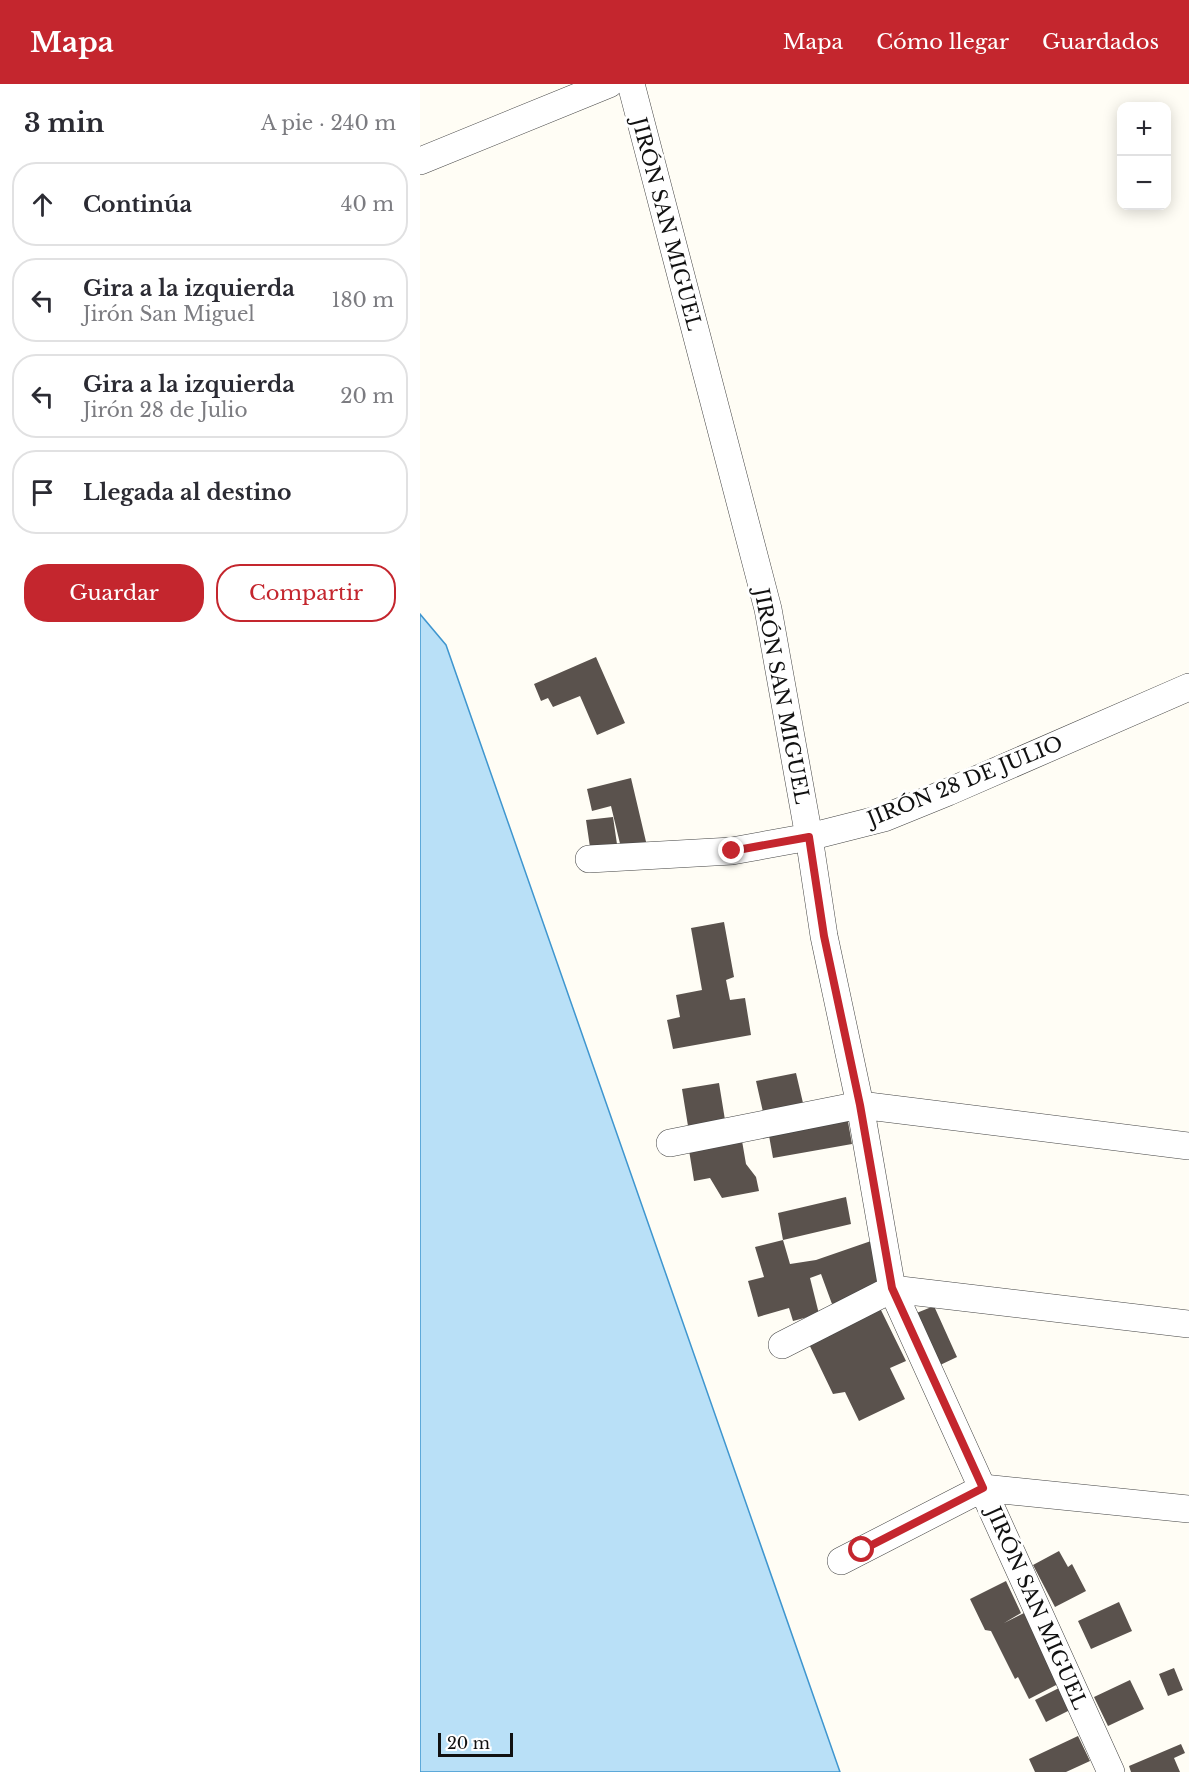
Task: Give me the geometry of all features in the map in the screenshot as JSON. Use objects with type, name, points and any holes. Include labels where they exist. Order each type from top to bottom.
[{"type":"street","points":[[420,161],[609,84]]},
{"type":"street","name":"JIRÓN SAN MIGUEL","points":[[631,84],[768,609],[809,837],[824,936],[860,1105],[892,1288],[1112,1772]]},
{"type":"street","name":"JIRÓN 28 DE JULIO","points":[[589,859],[732,851],[809,837],[884,818],[1189,687]]},
{"type":"street","points":[[669,1143],[860,1105],[1189,1146]]},
{"type":"street","points":[[782,1345],[892,1288],[1189,1324]]},
{"type":"street","points":[[841,1560],[983,1488],[1189,1509]]},
{"type":"water","points":[[420,614],[446,645],[840,1772],[420,1772]]},
{"type":"building","points":[[596,657],[625,723],[597,735],[580,696],[553,707],[548,698],[541,701],[534,684]]},
{"type":"building","points":[[631,778],[647,846],[622,852],[611,806],[592,811],[587,789]]},
{"type":"building","points":[[613,817],[618,851],[591,854],[586,820]]},
{"type":"building","points":[[724,922],[734,977],[726,980],[730,1000],[745,998],[751,1035],[673,1049],[667,1020],[680,1017],[676,995],[702,990],[691,928]]},
{"type":"building","points":[[796,1073],[803,1103],[763,1112],[756,1081]]},
{"type":"building","points":[[719,1083],[725,1120],[688,1126],[682,1089]]},
{"type":"building","points":[[847,1116],[852,1144],[773,1158],[768,1130]]},
{"type":"building","points":[[741,1135],[746,1164],[756,1177],[759,1191],[722,1198],[710,1178],[694,1181],[688,1144]]},
{"type":"building","points":[[846,1197],[851,1224],[783,1240],[778,1213]]},
{"type":"building","points":[[783,1240],[790,1264],[816,1260],[871,1241],[886,1285],[832,1304],[821,1274],[810,1278],[819,1314],[793,1321],[789,1308],[758,1317],[748,1281],[764,1277],[755,1247]]},
{"type":"building","points":[[879,1306],[906,1361],[890,1368],[905,1399],[859,1421],[845,1392],[833,1394],[807,1340]]},
{"type":"building","points":[[934,1306],[957,1357],[938,1366],[914,1314]]},
{"type":"building","points":[[1059,1551],[1068,1567],[1072,1564],[1086,1591],[1055,1607],[1033,1565]]},
{"type":"building","points":[[1006,1581],[1021,1613],[1004,1623],[1026,1612],[1060,1683],[1029,1699],[1018,1677],[1015,1679],[991,1631],[985,1630],[970,1599]]},
{"type":"building","points":[[1119,1602],[1132,1631],[1091,1649],[1078,1621]]},
{"type":"building","points":[[1174,1668],[1183,1690],[1168,1696],[1159,1674]]},
{"type":"building","points":[[1130,1680],[1144,1709],[1108,1726],[1094,1697]]},
{"type":"building","points":[[1061,1687],[1072,1709],[1046,1722],[1035,1700]]},
{"type":"building","points":[[1078,1736],[1090,1761],[1066,1772],[1035,1772],[1029,1759]]},
{"type":"building","points":[[1181,1744],[1185,1753],[1174,1758],[1180,1772],[1131,1772],[1129,1766]]},
{"type":"route","points":[[732,851],[809,837],[824,936],[860,1105],[892,1288],[983,1488],[862,1550]]}]
